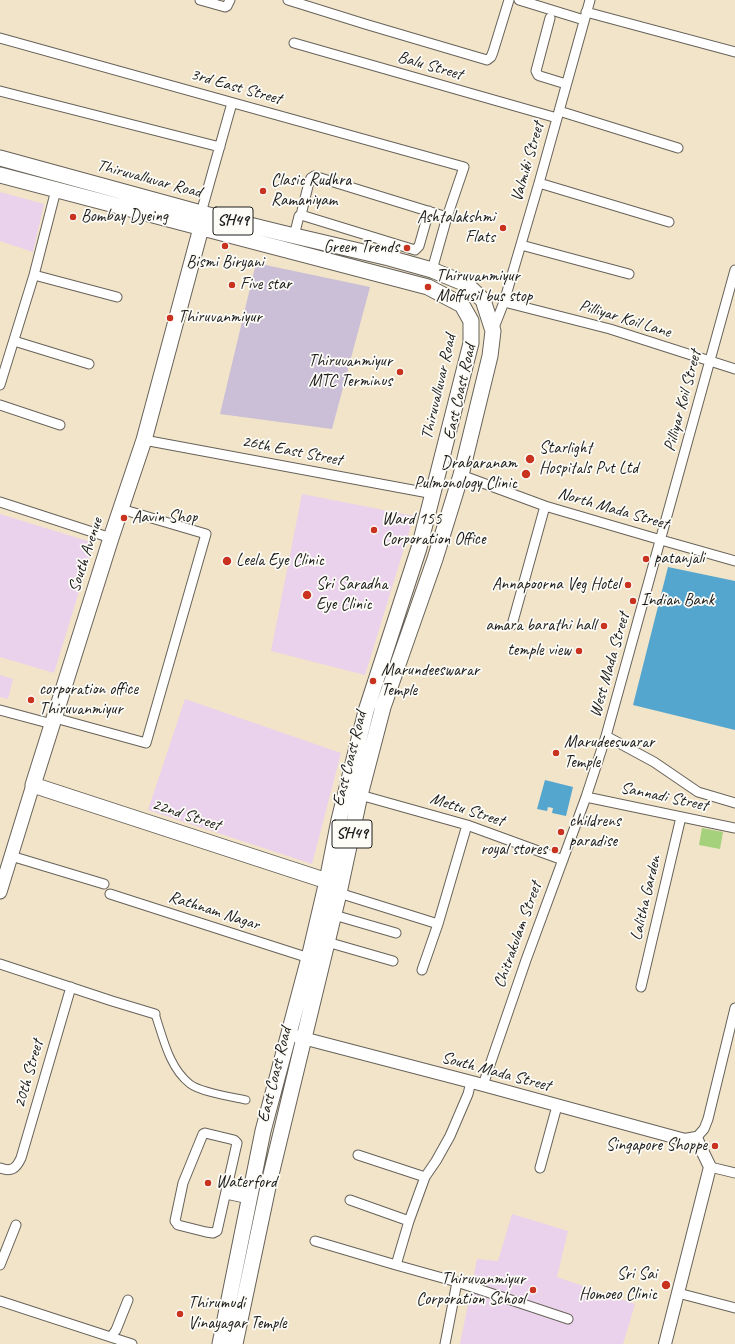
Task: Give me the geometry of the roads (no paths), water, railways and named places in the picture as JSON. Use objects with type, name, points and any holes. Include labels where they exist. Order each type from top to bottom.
[{"type":"main road","name":"Thiruvalluvar Road","points":[[0,158],[202,213],[389,258],[432,270],[466,284],[483,300],[493,331]]},
{"type":"main road","name":"SH49","points":[[0,176],[201,228]]},
{"type":"main road","name":"Thiruvalluvar Road","points":[[201,228],[428,287],[462,305],[471,321],[471,343],[434,494],[419,548],[366,711],[339,820],[327,881]]},
{"type":"main road","name":"South Avenue","points":[[0,892],[111,538],[144,440],[201,228]]},
{"type":"main road","name":"East Coast Road","points":[[235,1344],[268,1187],[334,915],[360,795],[382,707],[435,559],[461,475],[490,356],[493,331]]},
{"type":"main road","name":"22nd Street","points":[[33,785],[327,881]]},
{"type":"main road","points":[[339,820],[354,824]]},
{"type":"main road","name":"East Coast Road","points":[[220,1344],[263,1131],[309,958],[327,881]]},
{"type":"street","points":[[200,0],[218,6],[228,3]]},
{"type":"street","name":"Balu Street","points":[[288,0],[484,59],[489,59],[493,52],[509,0]]},
{"type":"street","points":[[519,0],[735,52]]},
{"type":"street","name":"Valmiki Street","points":[[493,331],[504,302],[521,245],[590,0]]},
{"type":"street","points":[[550,18],[536,71],[540,76],[566,84]]},
{"type":"street","name":"3rd East Street","points":[[0,38],[464,167],[447,217]]},
{"type":"street","name":"Balu Street","points":[[294,43],[678,148]]},
{"type":"street","points":[[0,91],[220,147]]},
{"type":"street","points":[[202,213],[232,103]]},
{"type":"street","points":[[294,236],[297,219],[302,215],[309,182],[314,176],[447,217],[432,270]]},
{"type":"street","points":[[539,183],[669,222]]},
{"type":"street","points":[[0,385],[34,274],[56,190]]},
{"type":"street","points":[[302,215],[414,250],[418,249],[429,211]]},
{"type":"street","points":[[521,245],[629,274]]},
{"type":"street","name":"Pilliyar Koil Street","points":[[661,540],[735,270]]},
{"type":"street","points":[[34,274],[117,297]]},
{"type":"street","name":"Pilliyar Koil Lane","points":[[504,302],[610,329],[735,369]]},
{"type":"street","points":[[14,341],[89,364]]},
{"type":"street","points":[[0,405],[60,425]]},
{"type":"street","name":"26th East Street","points":[[144,440],[434,494]]},
{"type":"street","name":"North Mada Street","points":[[461,475],[545,506],[735,561]]},
{"type":"street","points":[[0,502],[111,538]]},
{"type":"street","points":[[512,625],[545,506]]},
{"type":"street","points":[[0,710],[146,743],[206,534],[121,509]]},
{"type":"street","name":"West Mada Street","points":[[586,797],[606,736],[661,540]]},
{"type":"street","points":[[606,736],[654,762],[698,792],[735,803]]},
{"type":"street","name":"Mettu Street","points":[[360,795],[467,826],[563,860]]},
{"type":"street","name":"Sannadi Street","points":[[586,797],[735,828]]},
{"type":"street","name":"Chitrakulam Street","points":[[396,1265],[408,1221],[425,1177],[450,1136],[468,1094],[477,1084],[526,960],[586,797]]},
{"type":"street","name":"Lalitha Garden","points":[[641,987],[681,817]]},
{"type":"street","points":[[422,970],[438,924],[467,826]]},
{"type":"street","points":[[11,856],[104,884]]},
{"type":"street","points":[[339,893],[438,924]]},
{"type":"street","name":"Rathnam Nagar","points":[[110,894],[309,958]]},
{"type":"street","points":[[334,915],[396,933]]},
{"type":"street","points":[[327,942],[393,961]]},
{"type":"street","points":[[0,964],[155,1014],[170,1057],[179,1073],[190,1085],[202,1090],[246,1100]]},
{"type":"street","name":"20th Street","points":[[0,1168],[10,1170],[14,1169],[18,1165],[21,1158],[71,987]]},
{"type":"street","points":[[665,1344],[710,1167],[696,1138],[704,1129],[708,1119],[735,1008]]},
{"type":"street","name":"South Mada Street","points":[[288,1034],[685,1140],[696,1138]]},
{"type":"street","points":[[540,1168],[557,1106]]},
{"type":"street","points":[[205,1133],[234,1140],[237,1143],[227,1191],[217,1231],[213,1233],[206,1232],[178,1225],[176,1221],[183,1183],[203,1134],[205,1133]]},
{"type":"street","points":[[358,1155],[425,1177]]},
{"type":"street","points":[[710,1167],[735,1173]]},
{"type":"street","points":[[227,1191],[250,1196]]},
{"type":"street","points":[[350,1200],[408,1221]]},
{"type":"street","points":[[0,1265],[16,1225]]},
{"type":"street","points":[[315,1241],[457,1282],[568,1318]]},
{"type":"street","points":[[446,1344],[457,1282]]},
{"type":"street","points":[[678,1293],[735,1308]]},
{"type":"street","points":[[111,1337],[116,1330],[128,1300]]},
{"type":"street","points":[[0,1301],[132,1344]]},
{"type":"water","points":[[668,567],[735,581],[735,730],[633,705]]},
{"type":"water","points":[[545,780],[573,787],[566,816],[552,813],[553,808],[548,807],[547,811],[537,809]]},
{"type":"place","name":"Clasic Rudhra Ramaniyam","points":[[263,191]]},
{"type":"place","name":"Bombay Dyeing","points":[[73,217]]},
{"type":"place","name":"Ashtalakshmi Flats","points":[[503,228]]},
{"type":"place","name":"Bismi Biryani","points":[[225,246]]},
{"type":"place","name":"Green Trends","points":[[407,248]]},
{"type":"place","name":"Five star","points":[[232,285]]},
{"type":"place","name":"Thiruvanmiyur Moffusil bus stop","points":[[428,287]]},
{"type":"place","name":"Thiruvanmiyur","points":[[170,318]]},
{"type":"place","name":"Thiruvanmiyur MTC Terminus","points":[[400,372]]},
{"type":"place","name":"Starlight Hospitals Pvt Ltd","points":[[530,459]]},
{"type":"place","name":"Drabaranam Pulmonology Clinic","points":[[526,474]]},
{"type":"place","name":"Aavin Shop","points":[[124,518]]},
{"type":"place","name":"Ward 155 Corporation Office","points":[[374,530]]},
{"type":"place","name":"patanjali","points":[[646,559]]},
{"type":"place","name":"Leela Eye Clinic","points":[[227,561]]},
{"type":"place","name":"Annapoorna Veg Hotel","points":[[628,585]]},
{"type":"place","name":"Sri Saradha Eye Clinic","points":[[307,595]]},
{"type":"place","name":"Indian Bank","points":[[633,601]]},
{"type":"place","name":"amara barathi hall","points":[[604,626]]},
{"type":"place","name":"temple view","points":[[579,651]]},
{"type":"place","name":"Marundeeswarar Temple","points":[[373,681]]},
{"type":"place","name":"corporation office Thiruvanmiyur","points":[[31,700]]},
{"type":"place","name":"Marudeeswarar Temple","points":[[556,753]]},
{"type":"place","name":"childrens paradise","points":[[561,832]]},
{"type":"place","name":"royal stores","points":[[555,850]]},
{"type":"place","name":"Singapore Shoppe","points":[[715,1146]]},
{"type":"place","name":"Waterford","points":[[208,1183]]},
{"type":"place","name":"Sri Sai Homoeo Clinic","points":[[666,1285]]},
{"type":"place","name":"Thiruvanmiyur Corporation School","points":[[533,1290]]},
{"type":"place","name":"Thirumudi Vinayagar Temple","points":[[180,1314]]}]
